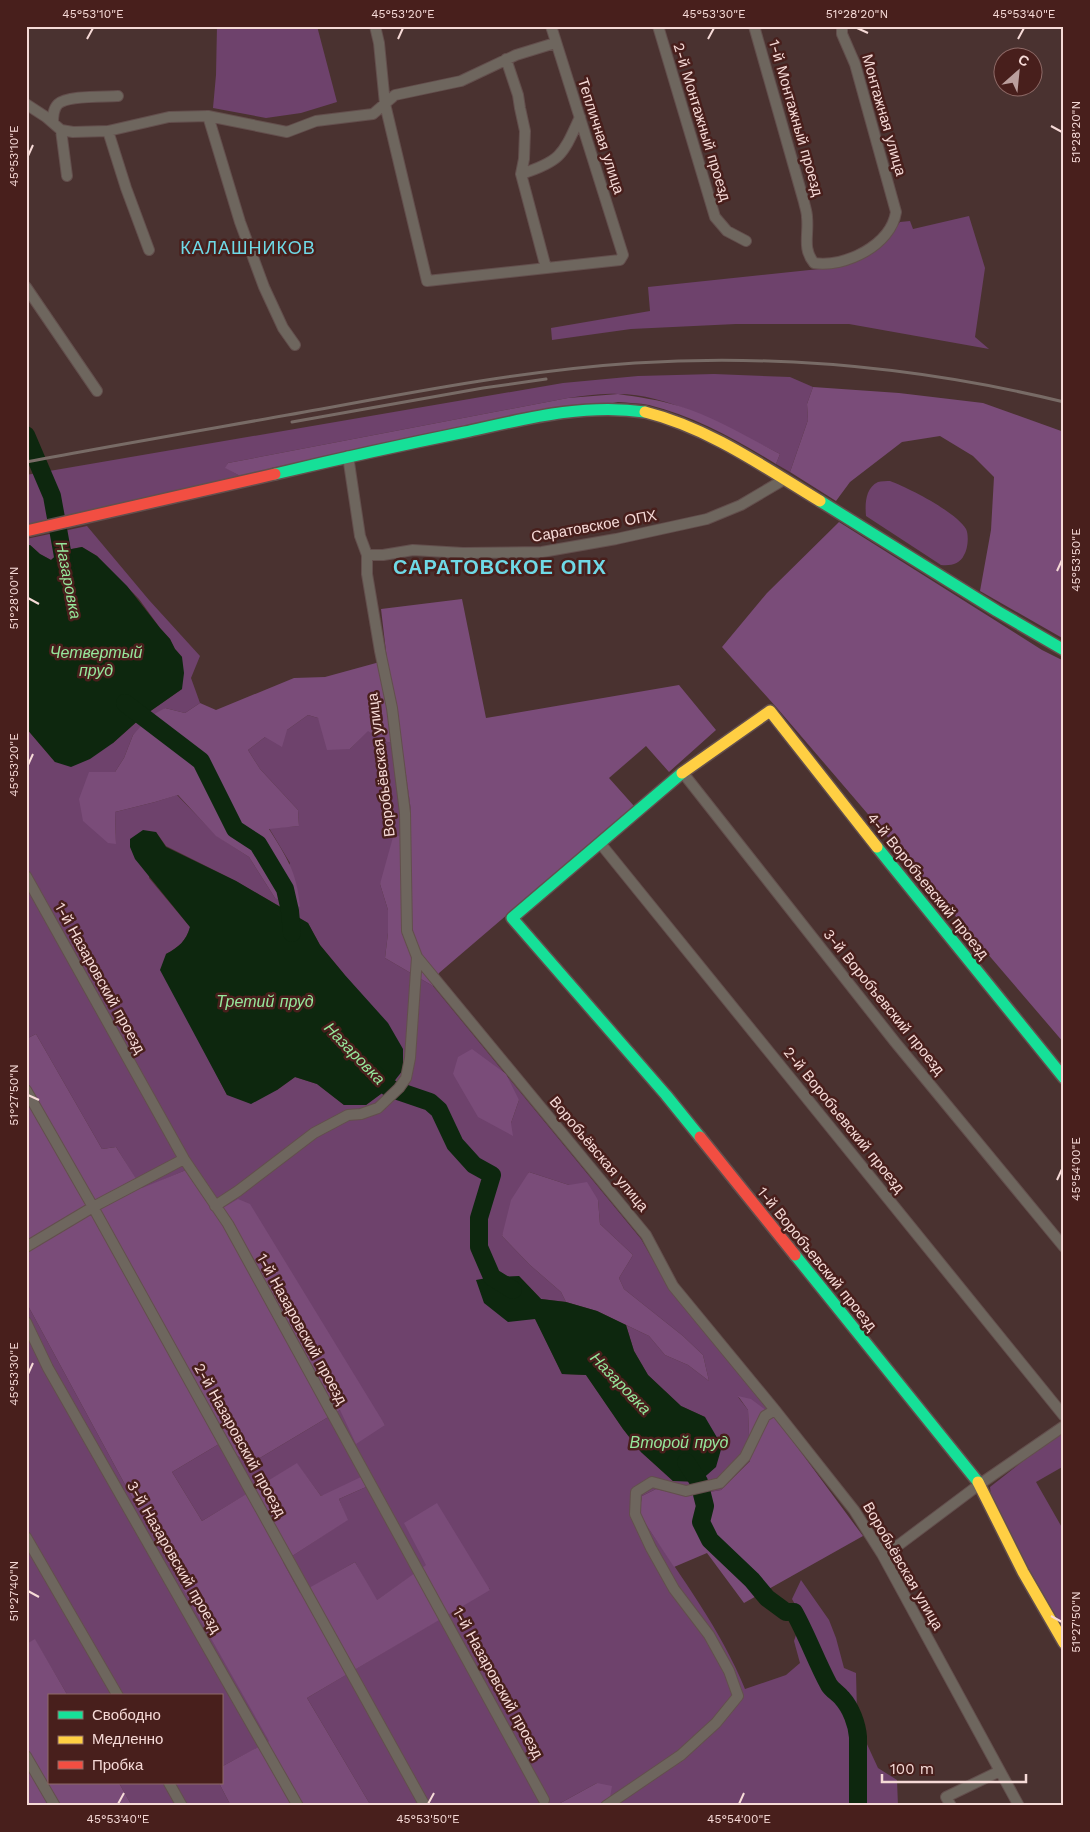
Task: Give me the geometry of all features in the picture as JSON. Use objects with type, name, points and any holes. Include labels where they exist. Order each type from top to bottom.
[{"type":"street","points":[[375,26],[379,43],[385,104],[426,281],[546,268],[521,174],[524,159],[525,131],[518,94],[506,59]]},
{"type":"street","name":"Тепличная улица","points":[[546,268],[620,260],[623,255],[551,26]]},
{"type":"street","name":"2-й Монтажный проезд","points":[[658,26],[715,217],[727,231],[746,241]]},
{"type":"street","name":"1-й Монтажный проезд","points":[[754,26],[804,202],[807,218],[806,247],[808,256],[814,263],[827,265],[852,259],[864,253],[884,236],[893,222],[896,212]]},
{"type":"street","name":"Монтажная улица","points":[[842,26],[842,34],[855,64],[896,212]]},
{"type":"street","points":[[26,104],[57,127],[73,132],[108,131],[169,117],[208,116],[287,132],[316,121],[373,114],[395,95],[460,81],[516,54],[556,43]]},
{"type":"street","points":[[67,176],[54,110],[58,103],[67,99],[118,96]]},
{"type":"street","points":[[208,116],[240,222],[261,278],[283,328],[295,345]]},
{"type":"street","points":[[521,174],[546,166],[561,155],[580,117]]},
{"type":"street","points":[[108,131],[126,188],[149,250]]},
{"type":"street","points":[[26,288],[96,391]]},
{"type":"street","points":[[26,531],[348,456],[569,412],[617,409],[646,412],[692,428],[742,453],[1003,616],[1064,650]]},
{"type":"street","name":"Воробьёвская улица","points":[[348,456],[360,536],[367,555],[367,574],[380,651],[392,708],[405,813],[407,931],[417,958],[646,1235],[673,1286],[854,1510],[882,1554],[1019,1806]]},
{"type":"street","name":"Саратовское ОПХ","points":[[367,555],[383,555],[413,550],[463,553],[542,552],[608,540],[707,519],[741,505],[784,479]]},
{"type":"street","name":"4-й Воробъевский проезд","points":[[683,773],[770,711],[931,915],[1064,1078]]},
{"type":"street","points":[[600,843],[683,773]]},
{"type":"street","name":"3-й Воробъевский проезд","points":[[683,773],[895,1042],[1064,1247]]},
{"type":"street","name":"1-й Воробъевский проезд","points":[[600,843],[512,918],[666,1095],[980,1484],[1023,1572],[1064,1643]]},
{"type":"street","name":"2-й Воробъевский проезд","points":[[600,843],[1064,1416]]},
{"type":"street","name":"1-й Назаровский проезд","points":[[26,876],[184,1160],[228,1224],[544,1800]]},
{"type":"street","points":[[215,1206],[238,1192],[314,1133],[348,1115],[361,1114],[378,1108],[399,1088],[406,1078],[410,1058],[417,958]]},
{"type":"street","name":"2-й Назаровский проезд","points":[[26,1090],[93,1207],[425,1806]]},
{"type":"street","points":[[26,1247],[93,1207],[184,1160]]},
{"type":"street","name":"3-й Назаровский проезд","points":[[26,1322],[48,1368],[298,1806]]},
{"type":"street","points":[[606,1806],[681,1755],[716,1723],[738,1696],[728,1671],[708,1636],[674,1589],[651,1548],[635,1514],[636,1492],[652,1482],[686,1491],[720,1483],[745,1457],[765,1416],[775,1410]]},
{"type":"street","points":[[882,1554],[892,1550],[980,1484],[1064,1426]]},
{"type":"street","points":[[26,1537],[117,1694]]},
{"type":"street","points":[[26,1756],[55,1806]]},
{"type":"street","points":[[951,1806],[946,1797],[1000,1771]]},
{"type":"street","points":[[170,1784],[182,1806]]},
{"type":"shaded area","points":[[217,26],[317,26],[337,102],[301,113],[266,118],[213,108]]},
{"type":"shaded area","points":[[969,216],[985,268],[975,337],[989,349],[849,324],[736,324],[631,329],[552,340],[551,328],[650,311],[648,287],[838,267],[874,251],[887,239],[900,222],[910,221],[913,229]]},
{"type":"shaded area","points":[[714,374],[790,377],[813,387],[807,404],[808,420],[790,472],[776,464],[780,454],[701,415],[659,400],[618,394],[599,394],[568,398],[228,463],[226,468],[240,476],[26,525],[26,475],[563,383],[638,376]]},
{"type":"shaded area","points":[[813,387],[899,393],[983,403],[1064,432],[1064,639],[980,591],[991,530],[994,477],[973,456],[940,436],[902,442],[850,482],[836,501],[790,472],[808,420],[807,404]]},
{"type":"shaded area","points":[[618,394],[671,404],[705,416],[780,454],[776,464],[731,438],[682,415],[649,405],[618,402],[240,476],[225,468],[228,463],[568,398]]},
{"type":"shaded area","points":[[890,481],[931,501],[961,522],[966,529],[968,538],[965,552],[958,562],[952,565],[941,565],[866,516],[866,502],[870,488],[878,482]]},
{"type":"shaded area","points":[[839,522],[1042,650],[1064,661],[1064,1043],[777,708],[722,647],[767,593]]},
{"type":"shaded area","points":[[87,526],[149,600],[200,656],[191,678],[200,703],[185,713],[165,708],[133,735],[124,758],[115,772],[89,773],[116,844],[115,812],[177,795],[217,836],[249,857],[275,898],[290,863],[269,828],[299,826],[298,810],[260,769],[248,750],[265,737],[287,730],[308,715],[318,718],[350,749],[368,730],[383,741],[403,745],[411,811],[410,833],[380,884],[388,910],[385,958],[433,986],[641,1239],[669,1288],[775,1417],[738,1397],[748,1410],[750,1460],[721,1490],[687,1496],[656,1489],[642,1496],[639,1514],[710,1621],[735,1666],[745,1689],[786,1675],[800,1663],[794,1641],[802,1617],[792,1599],[801,1580],[829,1620],[844,1668],[856,1673],[857,1713],[866,1742],[878,1768],[897,1780],[898,1806],[606,1806],[597,1783],[555,1806],[371,1806],[307,1698],[490,1589],[427,1565],[376,1601],[355,1562],[300,1594],[283,1562],[347,1520],[339,1499],[366,1487],[321,1496],[297,1464],[202,1521],[172,1472],[219,1444],[250,1464],[340,1410],[385,1425],[223,1208],[186,1170],[142,1189],[116,1147],[102,1149],[36,1034],[26,1039],[26,728],[55,762],[113,743],[142,717],[182,689],[182,657],[139,599],[97,556],[82,547],[61,551],[51,560],[40,554],[30,545],[26,546],[26,539]],"holes":[[[156,832],[166,846],[236,881],[308,923],[320,945],[344,974],[389,1088],[366,1105],[344,1105],[317,1084],[295,1077],[277,1090],[227,1095],[211,1064],[166,954],[181,943],[190,927],[149,878]],[[453,1074],[519,1100],[511,1123]],[[529,1172],[569,1185],[598,1200],[600,1224],[633,1255],[619,1278],[624,1289],[683,1336],[703,1355],[709,1381],[688,1365],[665,1355],[649,1336],[626,1325],[634,1351],[648,1375],[681,1406],[705,1417],[673,1481],[641,1452],[586,1375],[562,1374],[535,1318],[519,1276],[541,1299],[566,1302],[561,1292],[530,1265],[502,1236]]]},
{"type":"shaded area","points":[[462,599],[486,718],[679,685],[716,730],[669,772],[646,746],[609,778],[634,806],[439,973],[433,986],[385,958],[388,910],[380,884],[393,837],[410,833],[411,811],[402,745],[383,741],[368,731],[350,749],[327,750],[318,718],[308,715],[287,730],[282,747],[265,737],[248,750],[260,769],[298,810],[299,826],[269,829],[294,875],[300,907],[275,898],[249,857],[216,836],[178,795],[115,812],[116,844],[108,843],[83,821],[79,799],[89,772],[115,772],[124,758],[133,735],[149,717],[165,708],[185,713],[200,703],[216,710],[294,678],[325,677],[387,660],[381,609]]},
{"type":"shaded area","points":[[36,1034],[102,1149],[116,1147],[142,1188],[186,1170],[223,1208],[238,1199],[250,1204],[385,1425],[356,1444],[340,1410],[250,1464],[219,1444],[172,1472],[202,1521],[297,1463],[321,1496],[361,1477],[366,1487],[339,1499],[348,1520],[283,1562],[300,1593],[355,1562],[377,1600],[426,1565],[404,1523],[437,1503],[490,1590],[307,1698],[371,1806],[231,1806],[220,1784],[222,1784],[222,1766],[269,1741],[154,1538],[26,1302],[26,1039]]},
{"type":"shaded area","points":[[472,1049],[506,1074],[519,1100],[511,1123],[513,1136],[478,1117],[453,1074],[458,1057]]},
{"type":"shaded area","points":[[529,1172],[569,1185],[587,1182],[598,1200],[600,1224],[633,1255],[619,1278],[624,1289],[683,1336],[703,1355],[709,1381],[688,1365],[665,1355],[649,1336],[597,1311],[566,1302],[561,1292],[530,1265],[502,1236],[511,1200]]},
{"type":"shaded area","points":[[26,1302],[154,1538],[270,1741],[222,1766],[222,1694],[67,1694],[35,1640],[26,1644]]},
{"type":"shaded area","points":[[738,1396],[751,1399],[775,1417],[863,1536],[744,1603],[707,1553],[674,1567],[639,1514],[642,1496],[656,1489],[687,1496],[721,1490],[750,1461],[748,1410]]},
{"type":"shaded area","points":[[1060,1432],[1064,1435],[1064,1466],[1036,1482],[1064,1531],[1064,1630],[1026,1564],[991,1495],[990,1487]]},
{"type":"shaded area","points":[[35,1639],[67,1694],[48,1694],[48,1784],[120,1784],[132,1806],[26,1806],[26,1644]]},
{"type":"shaded area","points":[[597,1783],[612,1786],[609,1803],[606,1806],[555,1806]]},
{"type":"shaded area","points":[[120,1784],[220,1784],[231,1806],[132,1806]]},
{"type":"water","name":"Четвертый пруд","points":[[30,545],[40,554],[51,560],[61,551],[82,547],[97,556],[127,586],[170,639],[182,657],[184,673],[182,689],[142,717],[113,743],[90,759],[71,767],[55,762],[26,728],[26,546]]},
{"type":"water","name":"Третий пруд","points":[[143,830],[156,832],[166,847],[236,881],[308,923],[320,945],[388,1023],[403,1049],[403,1070],[389,1088],[366,1105],[344,1105],[317,1084],[295,1077],[277,1090],[251,1104],[227,1095],[160,970],[166,954],[181,943],[190,927],[135,859],[130,847],[130,839]]},
{"type":"water","name":"Второй пруд","points":[[519,1276],[541,1299],[566,1302],[597,1311],[626,1325],[634,1351],[648,1375],[681,1406],[705,1417],[722,1446],[716,1467],[699,1482],[673,1481],[641,1452],[586,1375],[562,1374],[535,1319],[508,1322],[484,1303],[476,1280],[492,1277]]},
{"type":"waterway","name":"Назаровка","points":[[26,435],[52,496],[66,573]]},
{"type":"waterway","name":"Назаровка","points":[[125,703],[201,761],[235,829],[258,844],[285,889],[292,933]]},
{"type":"waterway","name":"Назаровка","points":[[372,1071],[389,1088],[430,1102],[439,1110],[455,1144],[474,1165],[492,1175],[479,1218],[479,1247],[492,1277],[513,1290]]},
{"type":"waterway","name":"Назаровка","points":[[686,1462],[699,1482],[705,1506],[701,1522],[710,1540],[752,1580],[767,1598],[786,1612],[794,1612],[829,1685],[842,1698],[851,1711],[858,1737],[858,1806]]},
{"type":"railway","points":[[26,462],[480,381],[557,370],[635,363],[743,361],[851,366],[958,380],[1064,402]]},
{"type":"railway","points":[[292,422],[483,388],[546,379]]},
{"type":"traffic: fast","points":[[275,474],[509,422],[554,414],[599,410],[645,412]]},
{"type":"traffic: fast","points":[[820,501],[997,611],[1064,650]]},
{"type":"traffic: fast","points":[[682,773],[512,918],[666,1095],[700,1137]]},
{"type":"traffic: fast","points":[[877,847],[1064,1078]]},
{"type":"traffic: fast","points":[[795,1255],[978,1482]]},
{"type":"traffic: slow","points":[[645,412],[669,419],[714,438],[820,501]]},
{"type":"traffic: slow","points":[[682,773],[770,711],[877,847]]},
{"type":"traffic: slow","points":[[978,1482],[1023,1572],[1064,1643]]},
{"type":"traffic: jam","points":[[26,531],[275,474]]},
{"type":"traffic: jam","points":[[700,1137],[795,1255]]},
{"type":"district","name":"КАЛАШНИКОВ","points":[[248,248]]},
{"type":"district","name":"САРАТОВСКОЕ ОПХ","points":[[500,567]]}]
